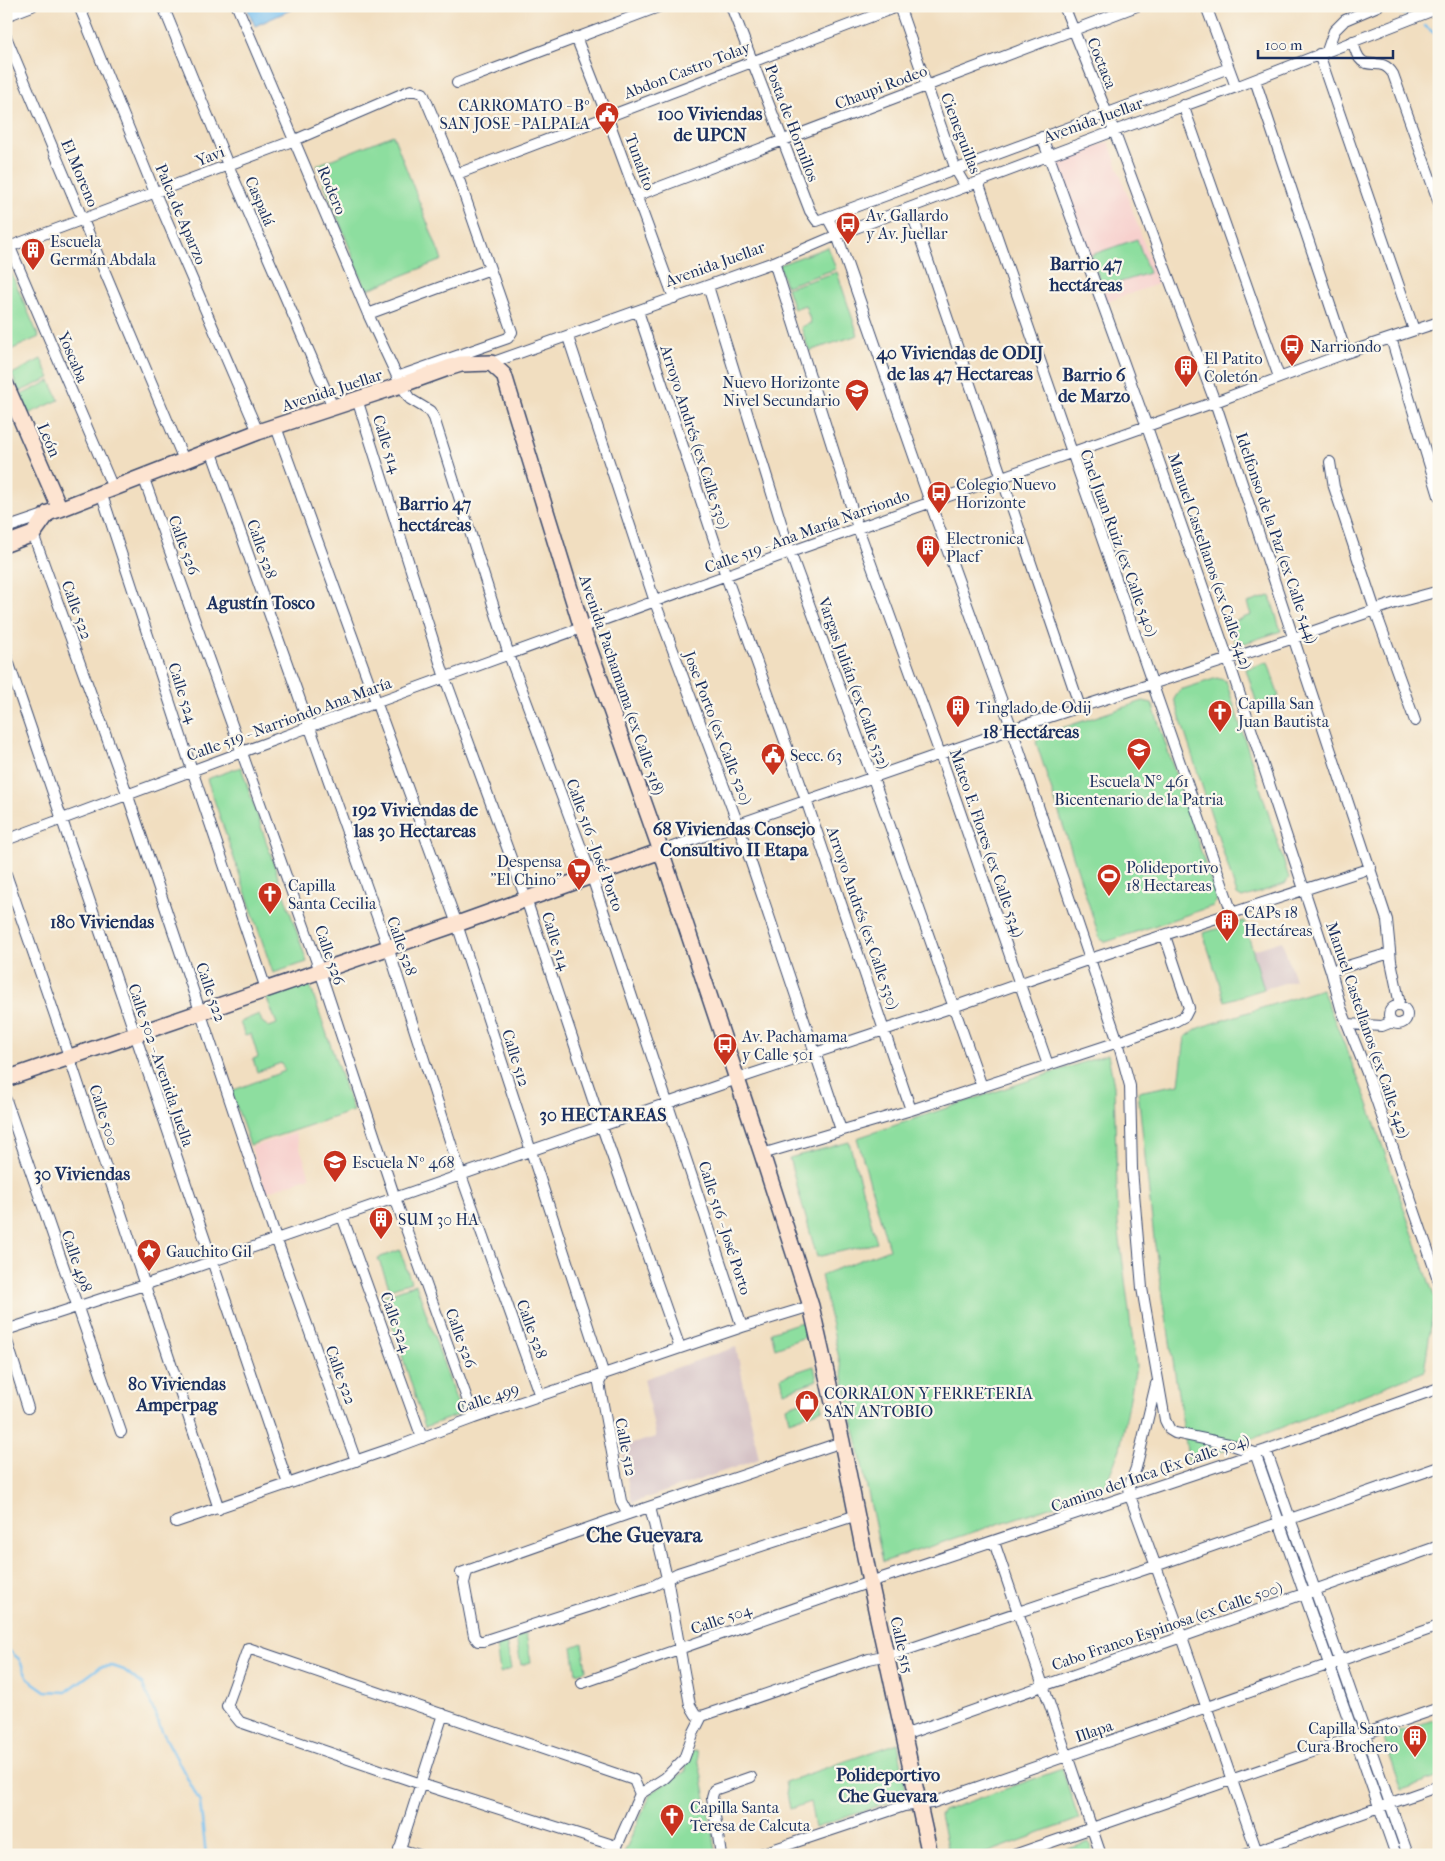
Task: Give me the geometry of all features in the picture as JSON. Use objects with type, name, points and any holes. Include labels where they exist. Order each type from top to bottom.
[{"type":"street","points":[[6,16],[32,6]]},
{"type":"street","name":"Palca de Aparzo","points":[[79,6],[155,193],[258,432]]},
{"type":"street","name":"Caspalá","points":[[164,6],[228,165],[333,407]]},
{"type":"street","name":"Rodero","points":[[237,6],[368,314],[399,381]]},
{"type":"street","points":[[457,83],[661,6]]},
{"type":"street","name":"Posta de Hornillos","points":[[730,6],[784,140],[810,211],[817,221],[827,217]]},
{"type":"street","name":"Abdon Castro Tolay","points":[[457,174],[899,6]]},
{"type":"street","name":"Cieneguillas","points":[[899,6],[956,170],[966,186]]},
{"type":"street","name":"Coctaca","points":[[1064,6],[1114,131]]},
{"type":"street","name":"Chaupi Rodeo","points":[[636,196],[1137,6]]},
{"type":"street","points":[[1206,6],[1236,87]]},
{"type":"street","points":[[1378,6],[1346,20],[1334,31],[1323,53],[1414,330]]},
{"type":"street","name":"Avenida Juellar","points":[[54,511],[258,432],[358,399],[399,381],[461,364],[491,363],[638,312],[774,262],[837,235],[1048,155],[1255,80],[1439,8]]},
{"type":"street","name":"El Moreno","points":[[6,36],[184,460]]},
{"type":"street","name":"Tunalito","points":[[576,37],[674,298]]},
{"type":"street","points":[[1353,41],[1356,55],[1361,61],[1369,65],[1382,64],[1388,67],[1393,74],[1439,203]]},
{"type":"street","points":[[1229,68],[827,217],[837,235],[1012,729],[1118,1042],[1130,1086],[1132,1169],[1142,1288],[1165,1420],[1170,1430],[1175,1433],[1229,1444],[1255,1453],[1315,1590],[1340,1660],[1360,1736]]},
{"type":"street","points":[[1255,80],[1346,353]]},
{"type":"street","name":"Yavi","points":[[7,245],[84,219],[295,140],[411,90],[423,93],[457,174]]},
{"type":"street","points":[[1183,105],[1279,377]]},
{"type":"street","name":"Idelfonso de la Paz (ex Calle 544)","points":[[1114,131],[1215,402],[1371,868],[1387,920],[1398,1006]]},
{"type":"street","name":"Manuel Castellanos (ex Calle 542)","points":[[1042,137],[1147,427],[1228,659],[1331,971],[1341,1008],[1398,1160],[1439,1282]]},
{"type":"street","points":[[399,381],[508,338],[512,332],[457,174]]},
{"type":"street","name":"Cnel Juan Ruiz (ex Calle 540)","points":[[978,182],[1070,453],[1153,684],[1232,913]]},
{"type":"street","points":[[910,208],[1080,707]]},
{"type":"street","name":"Yoscaba","points":[[7,245],[107,490]]},
{"type":"street","name":"Mateo E. Flores (ex Calle 534)","points":[[774,262],[858,528],[940,754],[1048,1065]]},
{"type":"street","points":[[368,314],[490,269]]},
{"type":"street","name":"Vargas Julián (ex Calle 532)","points":[[708,286],[790,552],[873,778],[982,1087]]},
{"type":"street","name":"Arroyo Andrés (ex Calle 530)","points":[[638,312],[726,576],[806,800],[911,1110]]},
{"type":"street","name":"Calle 519 - Ana María Narriondo","points":[[582,628],[930,502],[1147,427],[1346,353],[1439,322]]},
{"type":"street","name":"Jose Porto (ex Calle 520)","points":[[568,337],[655,602],[738,824],[841,1130]]},
{"type":"street","points":[[1391,338],[1439,496]]},
{"type":"street","name":"Avenida Pachamama (ex Calle 518)","points":[[491,363],[504,375],[582,628],[661,851],[762,1154],[811,1306],[842,1442]]},
{"type":"street","name":"Calle 516 - José Porto","points":[[399,381],[410,399],[430,411],[434,418],[509,655],[592,876],[742,1327]]},
{"type":"street","name":"León","points":[[6,385],[54,511]]},
{"type":"street","name":"Calle 514","points":[[358,399],[445,678],[526,899],[602,1127],[680,1348]]},
{"type":"street","name":"Calle 512","points":[[276,427],[457,924],[603,1375],[599,1383],[621,1501],[628,1514]]},
{"type":"street","name":"Calle 528","points":[[211,450],[388,947],[461,1175],[540,1396]]},
{"type":"street","points":[[1330,462],[1334,487],[1415,721]]},
{"type":"street","name":"Calle 526","points":[[143,476],[320,970],[395,1198],[474,1418]]},
{"type":"street","name":"Calle 524","points":[[107,490],[192,770],[266,989]]},
{"type":"street","points":[[6,528],[54,511]]},
{"type":"street","points":[[6,544],[34,534],[54,511]]},
{"type":"street","name":"Calle 522","points":[[34,534],[128,796],[202,1012],[276,1238],[356,1461]]},
{"type":"street","points":[[6,1079],[457,924],[1012,729],[1375,610],[1439,591]]},
{"type":"street","name":"Calle 519 - Narriondo Ana María","points":[[6,840],[376,702],[582,628]]},
{"type":"street","name":"Calle 502 - Avenida Juella","points":[[6,655],[288,1484]]},
{"type":"street","points":[[6,1330],[144,1285],[737,1079],[1090,959],[1371,868]]},
{"type":"street","name":"Calle 500","points":[[6,874],[69,1056],[219,1508]]},
{"type":"street","points":[[762,1154],[911,1110],[1174,1022],[1185,1016],[1190,1008],[1165,936]]},
{"type":"street","points":[[1331,971],[1391,957]]},
{"type":"street","points":[[1348,1024],[1382,1026],[1392,1022],[1400,1024],[1407,1018],[1406,1010],[1398,1006],[1392,1008],[1389,1013],[1392,1022]]},
{"type":"street","name":"Calle 498","points":[[6,1100],[121,1432]]},
{"type":"street","name":"Calle 524","points":[[342,1216],[422,1438]]},
{"type":"street","name":"Calle 499","points":[[176,1522],[422,1438],[474,1418],[742,1327],[811,1306]]},
{"type":"street","points":[[6,1338],[28,1408]]},
{"type":"street","points":[[1158,1378],[1136,1468],[1129,1487],[1130,1496],[1182,1637],[1257,1853]]},
{"type":"street","name":"Camino del Inca (Ex Calle 504)","points":[[870,1582],[1266,1450],[1439,1388]]},
{"type":"street","points":[[842,1442],[628,1514],[464,1572],[464,1582],[474,1636],[478,1641],[653,1586],[667,1578],[857,1515]]},
{"type":"street","name":"Calle 515","points":[[842,1442],[870,1582],[930,1855]]},
{"type":"street","points":[[1266,1450],[1305,1594],[1385,1806],[1408,1855]]},
{"type":"street","points":[[699,1716],[869,1658],[897,1653],[1439,1467]]},
{"type":"street","points":[[650,1507],[667,1578],[690,1705],[699,1716]]},
{"type":"street","points":[[994,1542],[1101,1855]]},
{"type":"street","name":"Cabo Franco Espinosa (ex Calle 500)","points":[[904,1734],[1439,1546]]},
{"type":"street","name":"Calle 504","points":[[582,1683],[870,1582]]},
{"type":"street","name":"Illapa","points":[[757,1855],[904,1806],[932,1803],[1439,1626]]},
{"type":"street","points":[[640,1794],[634,1780],[248,1648],[228,1706],[240,1722],[615,1850],[640,1794],[665,1778],[684,1759],[699,1716]]},
{"type":"street","points":[[1014,1855],[1439,1708]]},
{"type":"street","points":[[419,1855],[399,1852],[443,1714]]},
{"type":"street","points":[[721,1855],[712,1797],[714,1790],[751,1777]]},
{"type":"street","points":[[1245,1855],[1257,1853],[1439,1786]]},
{"type":"street","points":[[1385,1806],[1396,1855]]},
{"type":"shaded area","points":[[1109,142],[1158,284],[1106,302],[1056,160]]},
{"type":"shaded area","points":[[1282,941],[1295,980],[1264,989],[1253,950]]},
{"type":"shaded area","points":[[295,1133],[310,1177],[266,1192],[251,1147]]},
{"type":"shaded area","points":[[736,1347],[759,1459],[632,1503],[621,1447],[656,1437],[644,1379]]},
{"type":"green space","points":[[393,135],[442,260],[366,290],[317,165]]},
{"type":"green space","points":[[1137,239],[1149,273],[1102,288],[1091,255]]},
{"type":"green space","points":[[828,247],[836,269],[786,286],[779,265]]},
{"type":"green space","points":[[6,261],[39,337],[6,352]]},
{"type":"green space","points":[[837,272],[858,335],[809,351],[801,327],[811,323],[805,305],[794,309],[787,288]]},
{"type":"green space","points":[[41,359],[50,378],[19,392],[12,374]]},
{"type":"green space","points":[[50,381],[59,400],[28,414],[21,395]]},
{"type":"green space","points":[[1270,596],[1281,631],[1236,646],[1229,623],[1251,615],[1247,603]]},
{"type":"green space","points":[[1268,662],[1279,697],[1257,704],[1246,669]]},
{"type":"green space","points":[[1217,678],[1226,681],[1289,878],[1285,884],[1242,898],[1237,895],[1174,699],[1180,690]]},
{"type":"green space","points":[[1143,701],[1152,703],[1217,900],[1213,906],[1106,942],[1100,939],[1036,742],[1041,735]]},
{"type":"green space","points":[[241,767],[307,962],[273,973],[207,779]]},
{"type":"green space","points":[[1244,921],[1264,989],[1225,1001],[1203,933]]},
{"type":"green space","points":[[309,982],[353,1111],[250,1145],[231,1091],[285,1071],[281,1063],[257,1072],[253,1059],[258,1057],[251,1034],[245,1036],[240,1022],[259,1014],[262,1022],[269,1027],[277,1024],[265,994]]},
{"type":"green space","points":[[1322,989],[1367,1101],[1435,1299],[1424,1371],[1189,1464],[1154,1239],[1138,1092],[1179,1084],[1185,1037],[1201,1027]]},
{"type":"green space","points":[[1108,1054],[1114,1086],[1118,1224],[1136,1367],[1120,1449],[1104,1489],[883,1562],[821,1275],[889,1249],[857,1138]]},
{"type":"green space","points":[[849,1142],[877,1243],[817,1257],[789,1158]]},
{"type":"green space","points":[[400,1250],[411,1282],[390,1289],[378,1258]]},
{"type":"green space","points":[[416,1284],[461,1414],[425,1427],[383,1296]]},
{"type":"green space","points":[[801,1322],[806,1325],[808,1336],[775,1348],[771,1332]]},
{"type":"green space","points":[[814,1366],[817,1380],[784,1392],[781,1377]]},
{"type":"green space","points":[[820,1395],[823,1409],[789,1421],[786,1407]]},
{"type":"green space","points":[[526,1634],[531,1662],[521,1665],[516,1638]]},
{"type":"green space","points":[[506,1641],[511,1669],[500,1673],[496,1645]]},
{"type":"green space","points":[[582,1643],[586,1670],[576,1673],[572,1647]]},
{"type":"green space","points":[[1439,1718],[1439,1777],[1402,1790],[1383,1737]]},
{"type":"green space","points":[[898,1743],[907,1796],[815,1828],[810,1802],[790,1809],[785,1782]]},
{"type":"green space","points":[[693,1751],[697,1752],[717,1855],[623,1855],[652,1792],[686,1771],[686,1766]]},
{"type":"green space","points":[[1062,1769],[1079,1819],[981,1855],[949,1855],[940,1816],[943,1811]]},
{"type":"green space","points":[[1089,1842],[1093,1855],[1051,1855]]},
{"type":"water","points":[[246,6],[299,6],[255,26]]},
{"type":"waterway","points":[[1396,11],[1407,15]]},
{"type":"waterway","points":[[1425,26],[1439,37]]},
{"type":"waterway","points":[[6,1648],[19,1659],[28,1679],[45,1691],[66,1692],[100,1667],[112,1666],[124,1670],[143,1685],[162,1731],[200,1802],[206,1855]]},
{"type":"place","name":"CARROMATO - Bº SAN JOSE - PALPALA","points":[[607,135]]},
{"type":"place","name":"Av. Gallardo y Av. Juellar","points":[[848,245]]},
{"type":"place","name":"Escuela Germán Abdala","points":[[33,271]]},
{"type":"place","name":"Narriondo","points":[[1292,367]]},
{"type":"place","name":"El Patito Coletón","points":[[1186,388]]},
{"type":"place","name":"Nuevo Horizonte Nivel Secundario","points":[[857,412]]},
{"type":"place","name":"Colegio Nuevo Horizonte","points":[[939,514]]},
{"type":"place","name":"Electronica Placf","points":[[928,568]]},
{"type":"place","name":"Tinglado de Odij","points":[[958,728]]},
{"type":"place","name":"Capilla San Juan Bautista","points":[[1220,733]]},
{"type":"place","name":"Escuela N° 461 Bicentenario de la Patria","points":[[1139,771]]},
{"type":"place","name":"Secc. 63","points":[[773,776]]},
{"type":"place","name":"Despensa \"El Chino\"","points":[[579,891]]},
{"type":"place","name":"Polideportivo 18 Hectareas","points":[[1109,897]]},
{"type":"place","name":"Capilla Santa Cecilia","points":[[270,915]]},
{"type":"place","name":"CAPs 18 Hectáreas","points":[[1227,942]]},
{"type":"place","name":"Av. Pachamama y Calle 501","points":[[725,1066]]},
{"type":"place","name":"Escuela Nº 468","points":[[335,1183]]},
{"type":"place","name":"SUM 30 HA","points":[[381,1240]]},
{"type":"place","name":"Gauchito Gil","points":[[149,1272]]},
{"type":"place","name":"CORRALON Y FERRETERIA SAN ANTOBIO","points":[[807,1423]]},
{"type":"place","name":"Capilla Santo Cura Brochero","points":[[1415,1758]]},
{"type":"place","name":"Capilla Santa Teresa de Calcuta","points":[[672,1837]]},
{"type":"district","name":"100 Viviendas de UPCN","points":[[710,124]]},
{"type":"district","name":"Barrio 47 hectáreas","points":[[1086,274]]},
{"type":"district","name":"40 Viviendas de ODIJ de las 47 Hectareas","points":[[960,363]]},
{"type":"district","name":"Barrio 6 de Marzo","points":[[1094,385]]},
{"type":"district","name":"Barrio 47 hectáreas","points":[[435,514]]},
{"type":"district","name":"Agustín Tosco","points":[[261,603]]},
{"type":"district","name":"18 Hectáreas","points":[[1031,732]]},
{"type":"district","name":"192 Viviendas de las 30 Hectareas","points":[[415,820]]},
{"type":"district","name":"68 Viviendas Consejo Consultivo II Etapa","points":[[734,840]]},
{"type":"district","name":"180 Viviendas","points":[[102,922]]},
{"type":"district","name":"30 HECTAREAS","points":[[603,1115]]},
{"type":"district","name":"30 Viviendas","points":[[82,1174]]},
{"type":"district","name":"80 Viviendas Amperpag","points":[[177,1394]]},
{"type":"district","name":"Che Guevara","points":[[644,1535]]},
{"type":"district","name":"Polideportivo Che Guevara","points":[[888,1785]]}]
